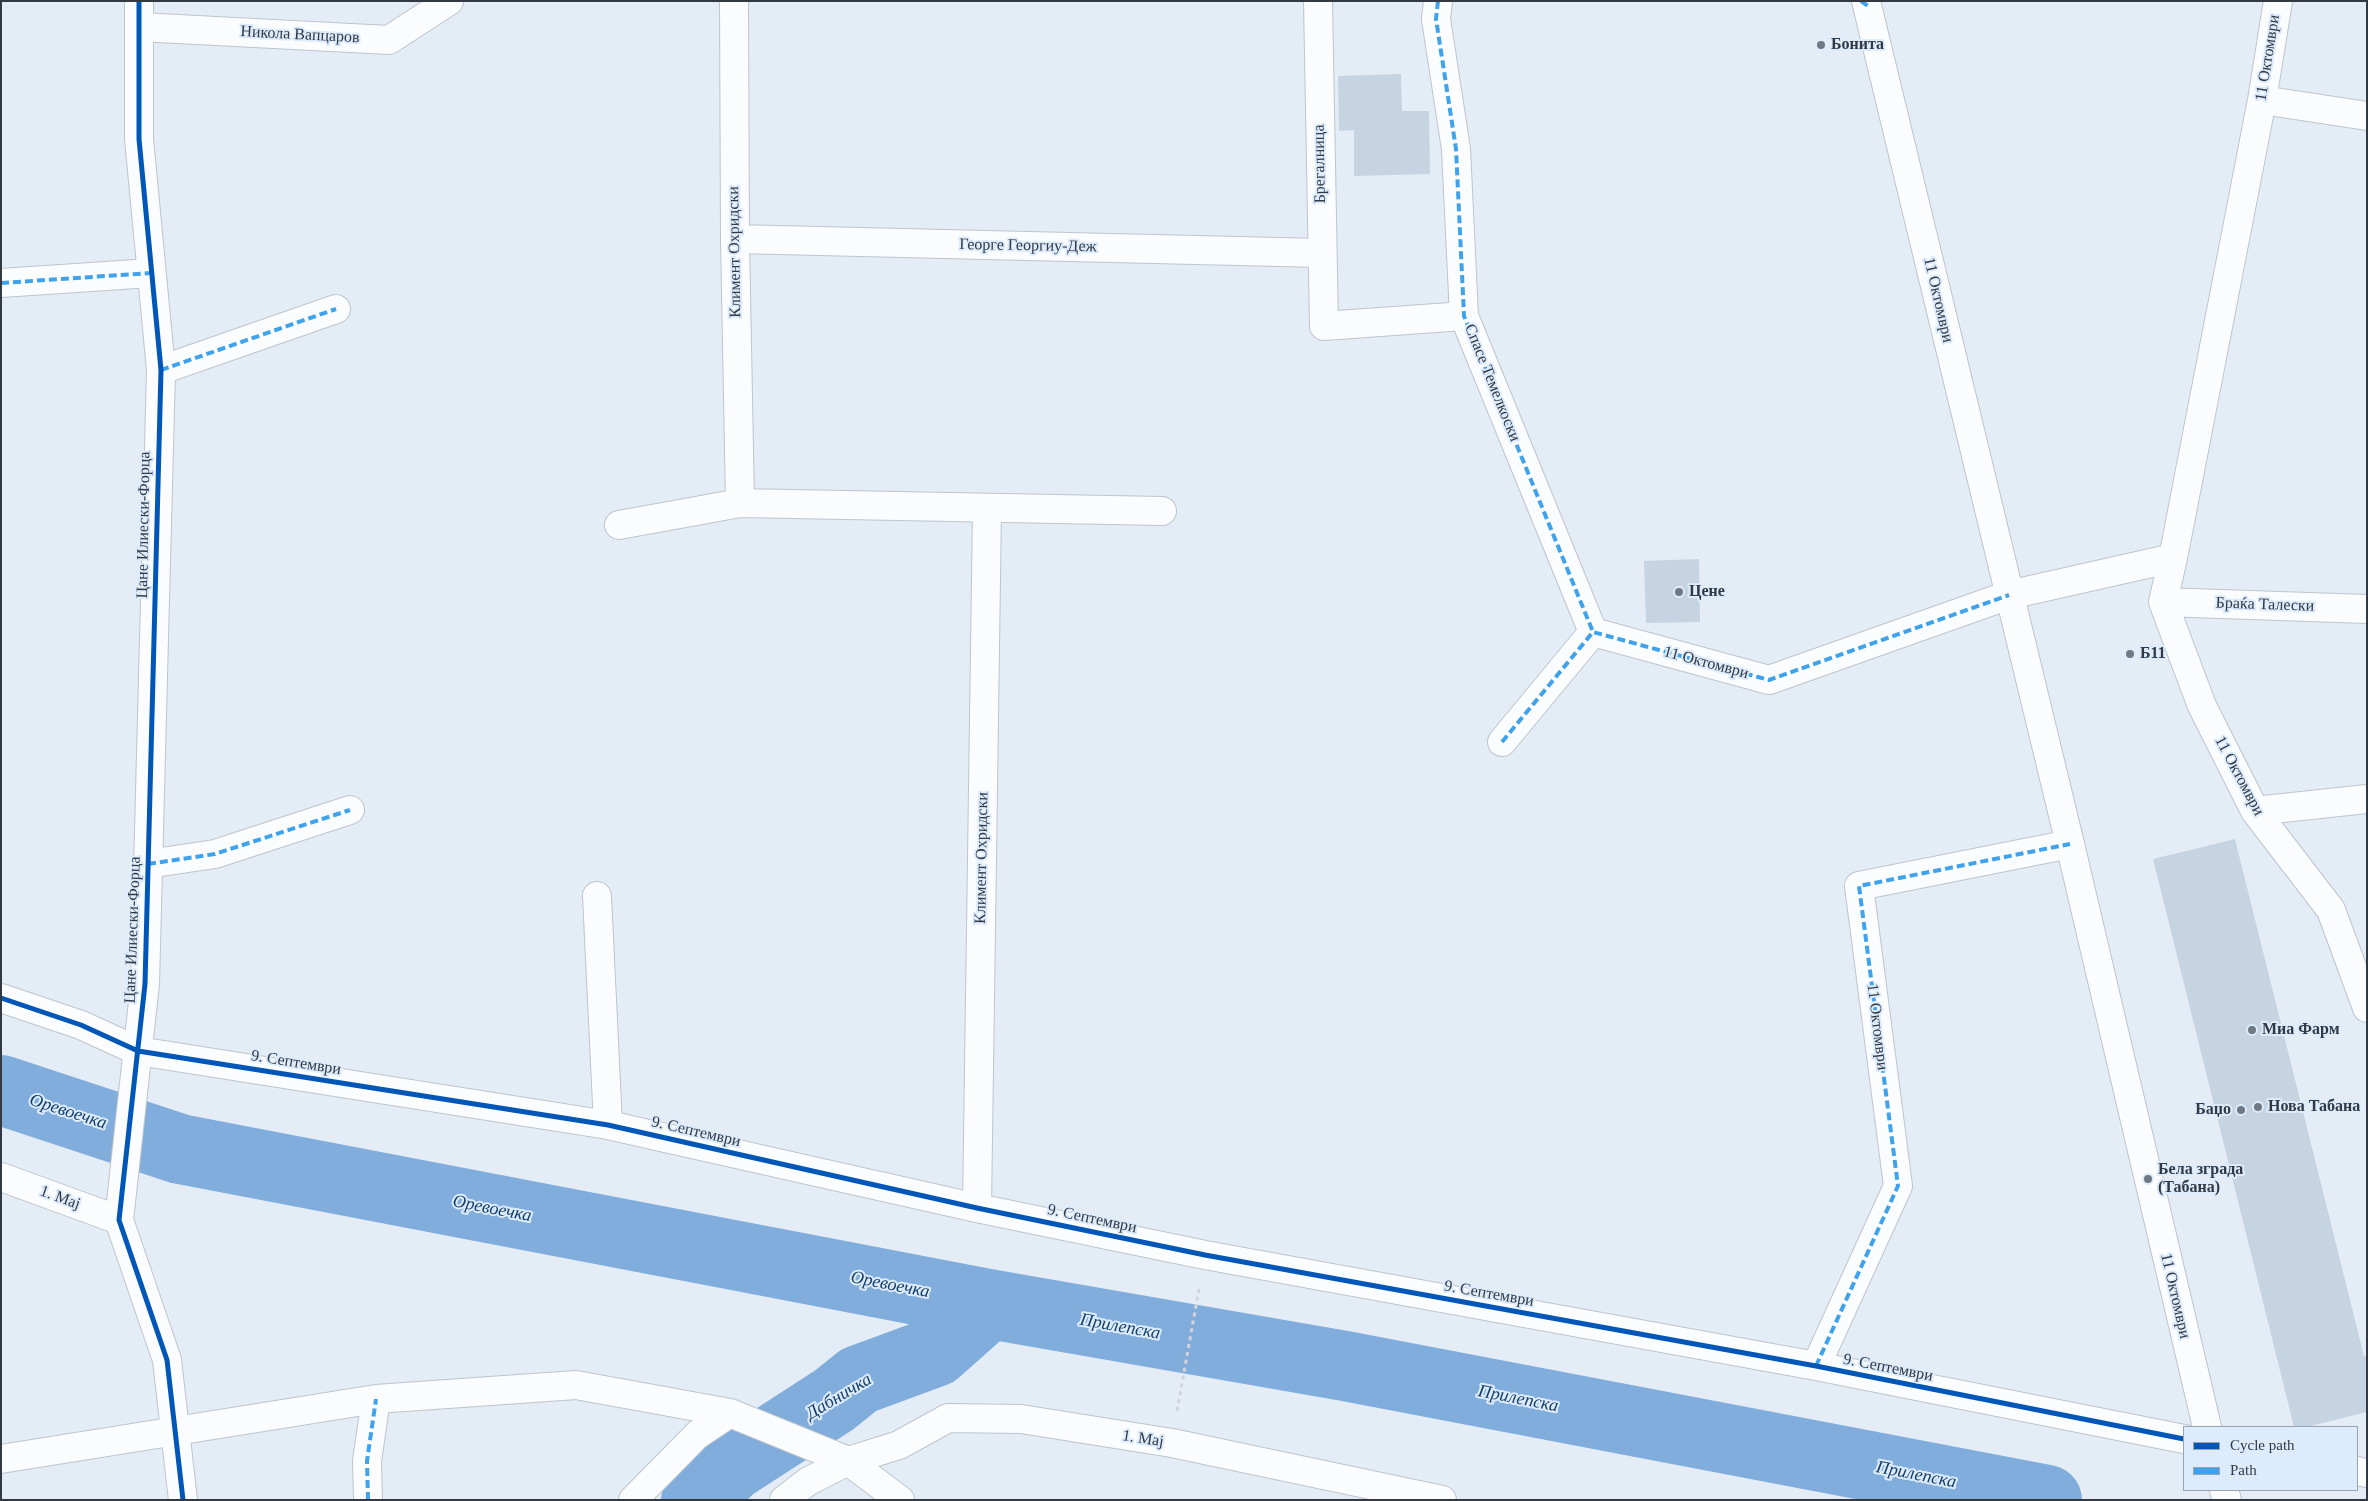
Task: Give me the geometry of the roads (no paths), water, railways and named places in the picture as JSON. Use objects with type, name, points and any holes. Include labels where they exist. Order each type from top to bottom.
[{"type":"street","name":"Никола Вапцаров","points":[[139,14],[389,40],[449,1]]},
{"type":"street","name":"Климент Охридски","points":[[734,1],[735,239],[740,503]]},
{"type":"street","name":"Брегалница","points":[[1318,1],[1321,253],[1324,326],[1464,316]]},
{"type":"street","name":"Спасе Темелкоски","points":[[1438,1],[1436,18],[1456,149],[1464,316],[1593,632]]},
{"type":"street","name":"11 Октомври","points":[[2278,1],[2262,100],[2163,602],[2202,706],[2255,811],[2332,910],[2367,1008]]},
{"type":"street","name":"11 Октомври","points":[[1866,2],[2008,595],[2070,844],[2208,1426]]},
{"type":"street","name":"Цане Илиески-Форца","points":[[119,1220],[145,984],[161,370],[139,139],[139,14]]},
{"type":"street","points":[[2262,100],[2367,116]]},
{"type":"street","name":"Георге Георгиу-Деж","points":[[735,239],[1321,253]]},
{"type":"street","points":[[1,283],[151,273]]},
{"type":"street","points":[[161,370],[336,309]]},
{"type":"street","points":[[619,525],[740,503],[1162,511]]},
{"type":"street","name":"Климент Охридски","points":[[977,1208],[987,509]]},
{"type":"street","name":"11 Октомври","points":[[1593,632],[1768,680],[2008,595],[2173,558]]},
{"type":"street","name":"Браќа Талески","points":[[2163,602],[2367,609]]},
{"type":"street","points":[[1502,742],[1593,632]]},
{"type":"street","points":[[2255,811],[2367,799]]},
{"type":"street","name":"Цане Илиески-Форца","points":[[148,864],[215,854],[350,810]]},
{"type":"street","name":"11 Октомври","points":[[1816,1366],[1898,1186],[1859,886],[2070,844]]},
{"type":"street","points":[[597,896],[608,1125]]},
{"type":"street","name":"9. Септември","points":[[1,998],[81,1026],[138,1051],[608,1125],[977,1208],[1205,1255],[1816,1366],[2183,1439]]},
{"type":"street","name":"1. Мај","points":[[1,1177],[119,1220]]},
{"type":"street","points":[[119,1220],[167,1360],[183,1500]]},
{"type":"street","points":[[1,1459],[176,1429],[376,1398],[576,1385],[730,1413],[848,1461],[900,1500]]},
{"type":"street","points":[[368,1500],[367,1461],[376,1398]]},
{"type":"street","points":[[633,1500],[697,1435],[730,1413]]},
{"type":"street","name":"1. Мај","points":[[784,1500],[807,1482],[848,1461],[899,1445],[948,1418],[1021,1419],[1172,1443],[1442,1500]]},
{"type":"waterway","name":"Прилепска","points":[[1,1090],[180,1149],[989,1304],[1345,1366],[2047,1500]]},
{"type":"waterway","name":"Дабничка","points":[[696,1500],[732,1466],[834,1400],[859,1380],[935,1352],[989,1304]]},
{"type":"place","name":"Бонита","points":[[1821,45]]},
{"type":"place","name":"Цене","points":[[1679,592]]},
{"type":"place","name":"Б11","points":[[2130,654]]},
{"type":"place","name":"Миа Фарм","points":[[2252,1030]]},
{"type":"place","name":"Нова Табана","points":[[2258,1107]]},
{"type":"place","name":"Баџо","points":[[2241,1110]]},
{"type":"place","name":"Бела зграда (Табана)","points":[[2148,1179]]},
{"type":"water label","name":"Оревоечка","points":[[68,1112]]},
{"type":"water label","name":"Оревоечка","points":[[492,1209]]},
{"type":"water label","name":"Оревоечка","points":[[890,1285]]}]
